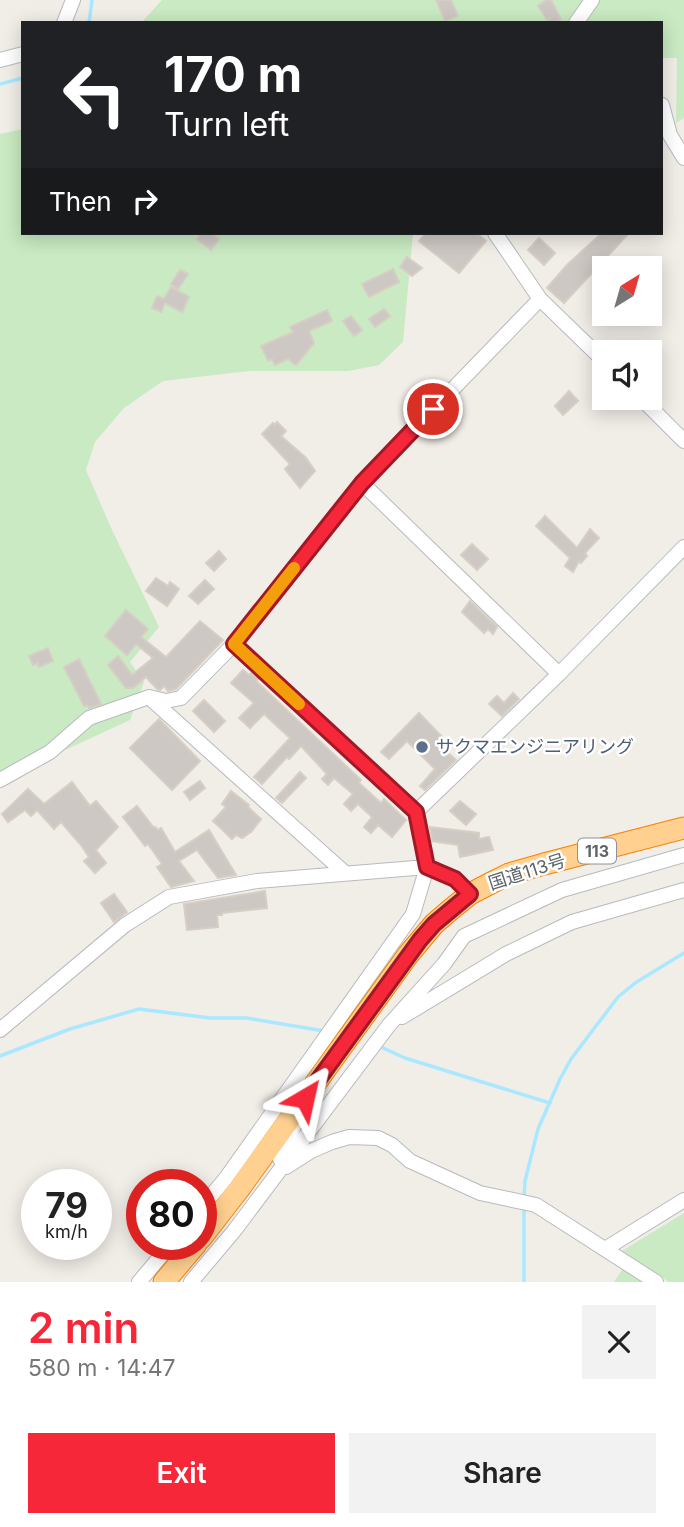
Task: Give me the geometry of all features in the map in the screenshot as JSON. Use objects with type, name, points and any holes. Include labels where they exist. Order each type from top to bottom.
[{"type":"highway","name":"国道113号","points":[[217,1217],[420,940],[434,924],[470,894],[509,874],[684,828]]},
{"type":"highway","points":[[164,1282],[183,1260]]},
{"type":"street","points":[[65,21],[73,0]]},
{"type":"street","points":[[579,21],[592,0]]},
{"type":"street","points":[[0,60],[21,55]]},
{"type":"street","points":[[663,109],[670,135],[684,158]]},
{"type":"street","points":[[496,235],[540,299],[592,349]]},
{"type":"street","points":[[0,780],[50,752],[89,718],[149,697],[166,701],[181,698],[234,644],[362,483],[540,299]]},
{"type":"street","points":[[653,410],[684,441]]},
{"type":"street","points":[[362,483],[559,674]]},
{"type":"street","points":[[416,812],[559,674],[684,547]]},
{"type":"street","points":[[217,1189],[413,914],[427,867],[416,812],[234,644]]},
{"type":"street","points":[[149,697],[345,873]]},
{"type":"street","points":[[191,1282],[389,1025],[444,964],[464,936],[562,890],[684,855]]},
{"type":"street","points":[[0,1030],[125,925],[169,897],[257,881],[427,867],[455,879],[470,894]]},
{"type":"street","points":[[389,1025],[506,954],[552,931],[572,922],[684,890]]},
{"type":"street","points":[[279,1171],[279,1161],[295,1124],[291,1118]]},
{"type":"street","points":[[279,1171],[311,1151],[332,1142],[349,1137],[378,1138],[392,1145],[410,1161],[480,1193],[536,1205],[656,1282]]},
{"type":"street","points":[[605,1249],[684,1200]]},
{"type":"street","points":[[139,1282],[158,1260]]},
{"type":"green space","points":[[162,0],[684,0],[684,118],[676,123],[677,58],[663,58],[663,21],[143,21]]},
{"type":"green space","points":[[21,129],[21,235],[413,235],[403,342],[379,365],[348,371],[249,371],[163,381],[124,408],[95,442],[86,470],[159,627],[130,662],[144,682],[130,720],[0,780],[0,134]]},
{"type":"green space","points":[[684,1213],[684,1282],[669,1282],[622,1251]]},
{"type":"green space","points":[[630,1268],[653,1282],[614,1282],[622,1270]]},
{"type":"building","points":[[436,0],[451,0],[458,16],[445,21]]},
{"type":"building","points":[[551,0],[561,19],[547,20],[538,6]]},
{"type":"building","points":[[200,235],[214,235],[219,239],[211,250],[197,239]]},
{"type":"building","points":[[424,235],[478,235],[486,241],[459,273],[419,241]]},
{"type":"building","points":[[600,235],[627,235],[608,256],[592,256],[592,273],[564,303],[547,288]]},
{"type":"building","points":[[539,238],[555,253],[544,265],[528,250]]},
{"type":"building","points":[[407,257],[422,268],[412,276],[400,267]]},
{"type":"building","points":[[393,269],[399,282],[369,297],[362,284]]},
{"type":"building","points":[[180,270],[188,274],[178,289],[171,284]]},
{"type":"building","points":[[171,287],[189,297],[182,312],[165,303],[161,312],[152,308],[157,296],[164,299]]},
{"type":"building","points":[[384,309],[390,316],[375,327],[369,319]]},
{"type":"building","points":[[327,310],[332,321],[309,331],[314,343],[296,365],[288,359],[275,365],[272,359],[268,361],[261,346],[293,332],[290,327]]},
{"type":"building","points":[[351,316],[362,330],[354,336],[343,321]]},
{"type":"building","points":[[569,391],[578,401],[563,415],[555,406]]},
{"type":"building","points":[[277,422],[286,431],[281,436],[306,458],[315,471],[300,488],[285,469],[290,464],[262,434]]},
{"type":"building","points":[[545,516],[577,548],[590,529],[599,538],[573,572],[565,566],[570,558],[536,526]]},
{"type":"building","points":[[472,544],[488,559],[477,570],[461,555]]},
{"type":"building","points":[[219,551],[226,559],[214,571],[206,563]]},
{"type":"building","points":[[156,578],[168,586],[170,582],[179,589],[167,606],[146,591]]},
{"type":"building","points":[[205,580],[214,589],[198,604],[189,596]]},
{"type":"building","points":[[470,601],[497,627],[493,634],[488,629],[484,633],[462,612]]},
{"type":"building","points":[[126,610],[148,629],[141,637],[166,657],[200,621],[223,640],[176,689],[168,691],[164,686],[160,690],[157,689],[146,677],[133,688],[126,688],[108,665],[118,656],[132,675],[153,658],[136,644],[127,655],[105,636]]},
{"type":"building","points":[[48,648],[53,661],[39,667],[37,663],[33,665],[29,656]]},
{"type":"building","points":[[79,659],[101,704],[89,708],[84,706],[64,667]]},
{"type":"building","points":[[243,670],[258,679],[256,681],[361,780],[359,783],[381,803],[384,799],[406,820],[392,837],[378,825],[371,833],[364,827],[372,817],[358,804],[351,811],[344,804],[353,794],[334,778],[328,785],[322,779],[327,774],[301,746],[262,784],[254,777],[290,738],[264,714],[250,728],[239,718],[254,703],[231,683]]},
{"type":"building","points":[[513,693],[519,699],[502,716],[489,704],[497,696],[504,703]]},
{"type":"building","points":[[204,700],[225,721],[214,732],[193,711]]},
{"type":"building","points":[[419,713],[449,744],[444,749],[456,760],[425,790],[420,786],[435,769],[407,741],[389,759],[381,752]]},
{"type":"building","points":[[159,719],[200,761],[172,790],[130,748]]},
{"type":"building","points":[[300,772],[306,778],[282,803],[276,798]]},
{"type":"building","points":[[200,781],[205,788],[190,800],[184,792]]},
{"type":"building","points":[[72,782],[90,806],[96,801],[118,827],[96,850],[106,863],[95,873],[84,861],[89,857],[81,845],[61,822],[54,829],[37,810],[31,816],[25,810],[8,822],[2,814],[28,789],[44,804]]},
{"type":"building","points":[[231,791],[261,819],[251,832],[242,838],[236,835],[232,839],[213,821],[226,807],[222,804]]},
{"type":"building","points":[[460,801],[476,814],[466,825],[450,811]]},
{"type":"building","points":[[137,806],[154,828],[161,828],[175,852],[209,830],[236,875],[218,878],[197,850],[179,861],[194,881],[171,887],[157,867],[162,864],[123,817]]},
{"type":"building","points":[[430,827],[479,833],[479,839],[489,837],[493,850],[460,857],[458,845],[432,841]]},
{"type":"building","points":[[265,891],[267,908],[222,913],[217,915],[218,927],[187,930],[184,904]]},
{"type":"building","points":[[114,894],[127,912],[114,922],[101,903]]},
{"type":"waterway","points":[[89,21],[92,0]]},
{"type":"waterway","points":[[0,84],[21,79]]},
{"type":"waterway","points":[[524,1198],[525,1181],[538,1129],[571,1059],[618,997],[635,983],[684,953]]},
{"type":"waterway","points":[[0,1056],[70,1029],[139,1009],[210,1018],[247,1018],[324,1031]]},
{"type":"waterway","points":[[383,1048],[405,1058],[550,1103]]},
{"type":"waterway","points":[[524,1205],[524,1282]]},
{"type":"slow traffic","points":[[294,568],[234,644],[299,704]]},
{"type":"place","name":"サクマエンジニアリング","points":[[422,747]]},
{"type":"route","points":[[305,1098],[420,940],[434,924],[470,894],[455,879],[427,867],[416,812],[234,644],[362,483],[433,409]]}]
